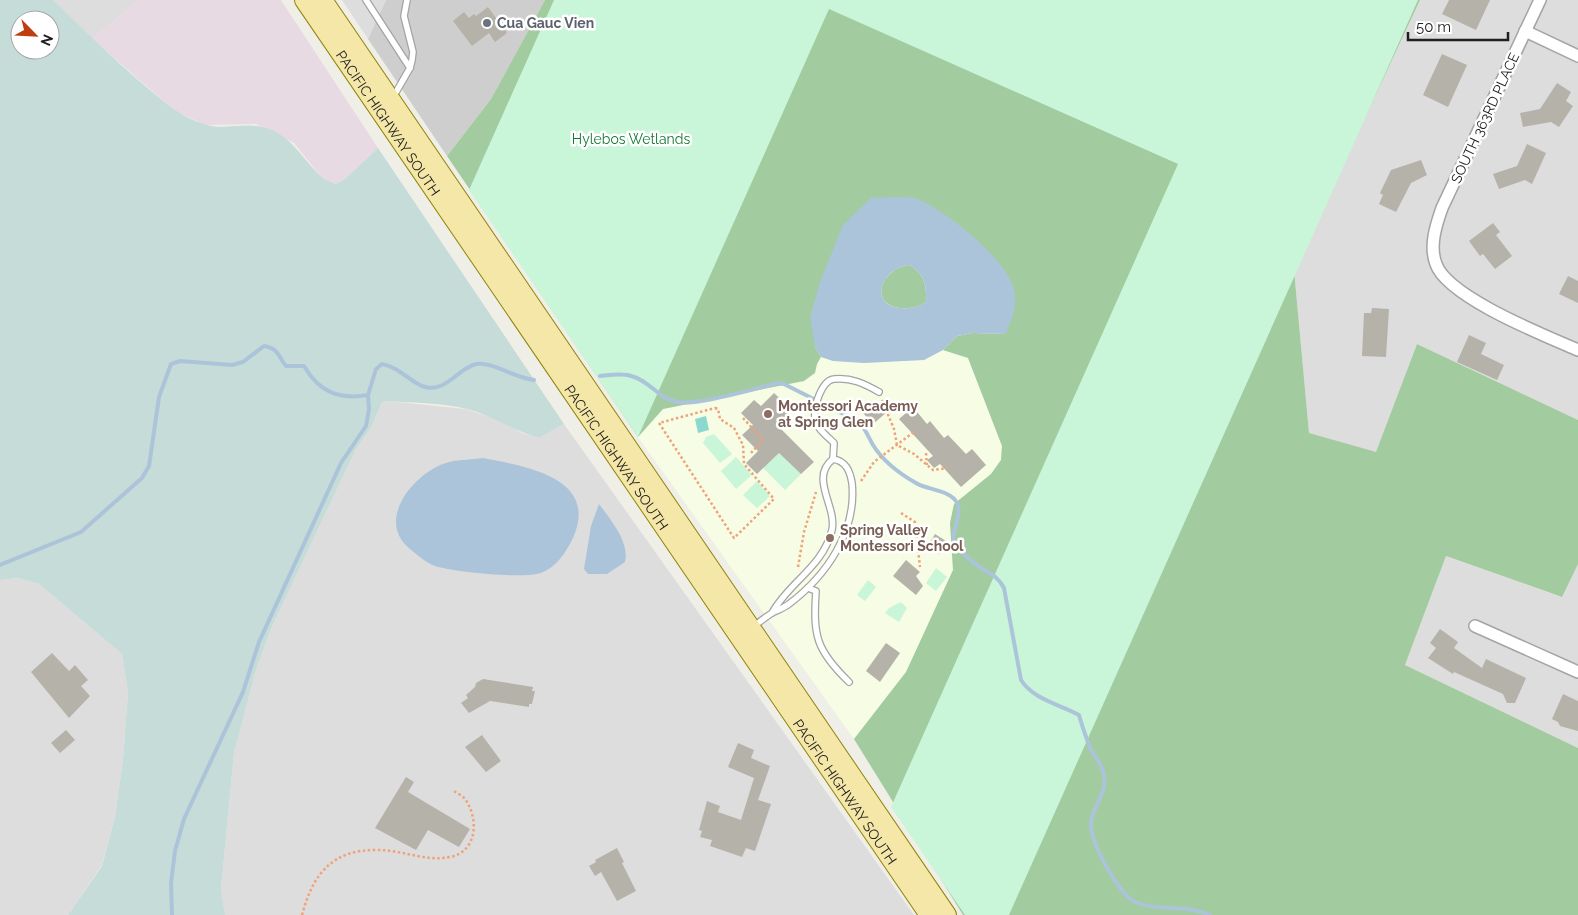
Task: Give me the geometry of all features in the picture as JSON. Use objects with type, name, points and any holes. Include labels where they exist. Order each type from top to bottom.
[{"type":"main road","name":"PACIFIC HIGHWAY SOUTH","points":[[304,0],[718,611],[929,915]]},
{"type":"main road","name":"PACIFIC HIGHWAY SOUTH","points":[[323,0],[947,915]]},
{"type":"street","name":"SOUTH 363RD PLACE","points":[[1540,0],[1442,208],[1435,232],[1434,252],[1436,264],[1449,283],[1491,309],[1578,350]]},
{"type":"street","points":[[1525,31],[1578,56]]},
{"type":"street","points":[[1475,626],[1578,672]]},
{"type":"lane","points":[[391,101],[410,68],[413,52],[405,24],[407,0]]},
{"type":"lane","points":[[370,2],[410,68]]},
{"type":"lane","points":[[833,459],[834,442],[820,430],[815,419],[815,407],[825,384],[833,379],[859,381],[878,392]]},
{"type":"lane","points":[[751,628],[772,613],[787,606],[808,588],[831,562],[851,517],[853,501],[852,480],[846,465],[840,460],[833,459],[826,464],[823,473],[822,482],[833,524],[829,541],[820,558],[798,583],[780,598],[772,613]]},
{"type":"lane","points":[[808,588],[816,591],[814,630],[823,650],[835,667],[850,682]]},
{"type":"path","points":[[878,392],[894,429],[896,445]]},
{"type":"path","points":[[715,408],[718,409],[720,419],[734,428],[743,445],[744,464],[774,499],[734,538],[658,423],[715,408]]},
{"type":"path","points":[[743,418],[763,440],[751,452]]},
{"type":"path","points":[[874,462],[914,432]]},
{"type":"path","points":[[896,445],[914,454],[933,470],[948,468]]},
{"type":"path","points":[[926,453],[927,466]]},
{"type":"path","points":[[798,583],[804,532],[823,473]]},
{"type":"path","points":[[901,513],[915,522],[920,567]]},
{"type":"path","points":[[302,915],[314,882],[322,869],[334,860],[350,854],[378,850],[426,857],[450,857],[464,851],[472,840],[474,821],[467,800],[452,790]]},
{"type":"shaded area","points":[[0,0],[53,0],[132,75],[165,103],[195,121],[212,126],[256,126],[274,131],[283,136],[320,175],[336,184],[345,179],[378,148],[564,424],[539,438],[467,409],[448,405],[382,402],[371,428],[356,449],[271,629],[256,670],[234,753],[221,889],[225,915],[68,915],[102,866],[115,816],[123,760],[128,692],[122,654],[39,584],[18,578],[0,580]]},
{"type":"shaded area","points":[[53,0],[139,0],[92,39]]},
{"type":"shaded area","points":[[139,0],[281,0],[378,148],[345,179],[336,184],[329,182],[318,173],[294,143],[256,124],[205,125],[175,111],[92,39]]},
{"type":"shaded area","points":[[342,0],[386,0],[368,39]]},
{"type":"shaded area","points":[[386,0],[545,0],[491,99],[447,156],[368,39]]},
{"type":"shaded area","points":[[1420,0],[1578,0],[1578,420],[1417,344],[1376,453],[1309,434],[1294,270]]},
{"type":"shaded area","points":[[871,198],[915,198],[932,206],[975,238],[1001,265],[1009,278],[1014,290],[1015,307],[1005,334],[973,333],[957,336],[943,350],[924,360],[864,363],[833,361],[821,357],[815,347],[810,317],[820,282],[843,225]],"holes":[[[909,265],[924,280],[926,302],[910,308],[896,308],[886,303],[882,292],[884,281],[898,268]]]},
{"type":"shaded area","name":"Spring Valley Montessori School","points":[[943,350],[968,358],[1002,446],[1001,460],[991,474],[954,504],[950,523],[953,570],[906,672],[854,739],[638,437],[663,409],[804,381],[821,357],[833,361],[864,363],[924,360]]},
{"type":"shaded area","points":[[389,401],[465,409],[499,420],[522,433],[539,438],[564,424],[914,915],[225,915],[221,889],[234,753],[256,670],[271,629],[356,449],[371,428],[382,402]]},
{"type":"shaded area","points":[[706,416],[709,430],[698,433],[695,419]]},
{"type":"shaded area","points":[[483,458],[518,465],[554,478],[567,488],[576,501],[579,517],[573,538],[560,559],[552,567],[532,575],[505,575],[444,568],[432,565],[422,559],[400,537],[396,524],[398,511],[403,498],[423,475],[449,462]]},
{"type":"shaded area","points":[[599,504],[622,539],[626,554],[625,562],[607,574],[588,574],[584,569],[591,526]]},
{"type":"shaded area","points":[[1446,556],[1561,597],[1578,564],[1578,748],[1405,665]]},
{"type":"shaded area","points":[[18,578],[39,584],[122,654],[128,692],[123,760],[115,816],[102,865],[68,915],[0,915],[0,580]]},
{"type":"green space","points":[[545,0],[1420,0],[1294,270],[1309,433],[1376,452],[1417,344],[1578,420],[1578,564],[1562,597],[1446,556],[1405,665],[1578,748],[1578,915],[963,915],[854,739],[906,672],[953,570],[950,523],[954,504],[991,474],[1001,460],[1002,446],[968,358],[943,350],[957,336],[973,333],[1005,334],[918,199],[815,347],[821,357],[815,373],[804,381],[663,409],[638,437],[447,156],[491,99]]},
{"type":"green space","name":"Hylebos Wetlands","points":[[554,0],[1418,0],[1009,915],[965,915],[891,807],[1178,164],[829,9],[638,437],[469,190]]},
{"type":"green space","points":[[909,265],[924,280],[926,302],[910,308],[891,306],[883,298],[882,286],[884,281],[898,268]]},
{"type":"green space","points":[[714,434],[732,454],[720,463],[703,443],[706,437]]},
{"type":"green space","points":[[777,451],[801,474],[785,490],[763,468],[777,455]]},
{"type":"green space","points":[[736,457],[752,475],[736,489],[721,471]]},
{"type":"green space","points":[[757,481],[770,496],[757,508],[743,495]]},
{"type":"green space","points":[[936,568],[947,577],[936,591],[926,583]]},
{"type":"green space","points":[[868,580],[876,587],[865,601],[857,595]]},
{"type":"green space","points":[[901,602],[907,608],[899,622],[885,613],[889,608]]},
{"type":"building","points":[[1449,0],[1490,0],[1476,30],[1442,14]]},
{"type":"building","points":[[488,7],[507,33],[495,42],[489,33],[472,46],[453,21],[464,12],[469,18],[474,14],[476,16]]},
{"type":"building","points":[[1442,54],[1467,65],[1448,107],[1423,95]]},
{"type":"building","points":[[1557,83],[1571,92],[1566,101],[1573,106],[1559,127],[1551,122],[1523,127],[1520,113],[1540,109]]},
{"type":"building","points":[[1527,144],[1546,153],[1532,184],[1525,180],[1499,189],[1493,174],[1517,166]]},
{"type":"building","points":[[1421,160],[1427,175],[1411,183],[1396,212],[1379,204],[1383,195],[1380,193],[1391,170]]},
{"type":"building","points":[[1493,223],[1500,232],[1496,235],[1512,256],[1495,269],[1483,254],[1480,256],[1469,241]]},
{"type":"building","points":[[1568,276],[1578,281],[1578,303],[1559,294]]},
{"type":"building","points":[[1372,308],[1389,309],[1386,357],[1362,356],[1364,313],[1371,313]]},
{"type":"building","points":[[1469,335],[1486,343],[1481,354],[1504,365],[1497,380],[1457,362]]},
{"type":"building","points":[[774,393],[792,410],[777,425],[814,462],[801,474],[779,453],[757,474],[746,463],[758,451],[742,435],[753,425],[741,413],[754,400],[761,406]]},
{"type":"building","points":[[877,401],[887,412],[873,424],[863,413]]},
{"type":"building","points":[[913,407],[927,424],[930,421],[944,438],[948,435],[966,454],[972,449],[986,465],[961,487],[940,464],[934,468],[927,460],[933,456],[899,419]]},
{"type":"building","points":[[935,534],[946,541],[939,554],[927,547]]},
{"type":"building","points":[[906,560],[920,572],[916,576],[923,586],[916,595],[893,576]]},
{"type":"building","points":[[1440,629],[1458,642],[1454,648],[1482,668],[1486,659],[1526,678],[1515,703],[1507,703],[1503,694],[1454,672],[1453,674],[1428,658],[1436,648],[1430,643]]},
{"type":"building","points":[[886,643],[900,653],[880,682],[866,671]]},
{"type":"building","points":[[52,653],[69,671],[75,665],[88,680],[81,686],[90,696],[69,718],[31,672]]},
{"type":"building","points":[[483,679],[533,687],[532,691],[535,691],[532,704],[529,704],[529,707],[490,701],[469,713],[461,703],[468,698],[466,695],[475,687],[476,683]]},
{"type":"building","points":[[1563,694],[1578,701],[1578,731],[1560,726],[1558,722],[1552,719]]},
{"type":"building","points":[[66,730],[75,740],[60,753],[51,743]]},
{"type":"building","points":[[482,735],[501,761],[486,772],[465,747]]},
{"type":"building","points":[[738,743],[754,750],[751,758],[770,766],[758,800],[771,804],[755,851],[746,848],[742,857],[710,846],[712,840],[700,837],[702,831],[699,830],[707,801],[720,806],[718,812],[741,820],[754,778],[728,767]]},
{"type":"building","points":[[406,777],[414,782],[408,792],[470,829],[459,847],[428,830],[416,850],[375,828]]},
{"type":"building","points":[[617,848],[636,891],[617,901],[601,872],[595,876],[589,866],[596,862],[595,860]]},
{"type":"waterway","points":[[0,565],[81,532],[142,478],[149,466],[159,397],[171,364],[180,361],[232,365],[243,362],[264,346],[275,351],[286,366],[304,366],[323,388],[339,395],[348,396],[368,395],[376,369],[382,364],[394,368],[415,383],[433,388],[446,383],[463,370],[476,364],[489,365],[526,379],[534,380]]},
{"type":"waterway","points":[[600,376],[620,374],[631,376],[643,381],[659,394],[671,400],[686,403],[712,399],[778,383],[784,384],[859,422],[877,451],[892,467],[916,483],[950,495],[958,507],[953,541],[967,557],[996,578],[1004,588],[1021,680],[1026,687],[1040,697],[1079,715],[1090,748],[1102,767],[1104,788],[1091,822],[1091,830],[1099,853],[1113,878],[1121,889],[1135,902],[1154,907],[1192,910],[1210,915]]},
{"type":"waterway","points":[[172,915],[171,883],[175,851],[184,819],[243,692],[259,642],[341,463],[366,426],[369,409],[368,395]]},
{"type":"place","name":"Cua Gauc Vien","points":[[487,23]]},
{"type":"place","name":"Montessori Academy at Spring Glen","points":[[768,414]]},
{"type":"place","name":"Spring Valley Montessori School","points":[[830,538]]}]
